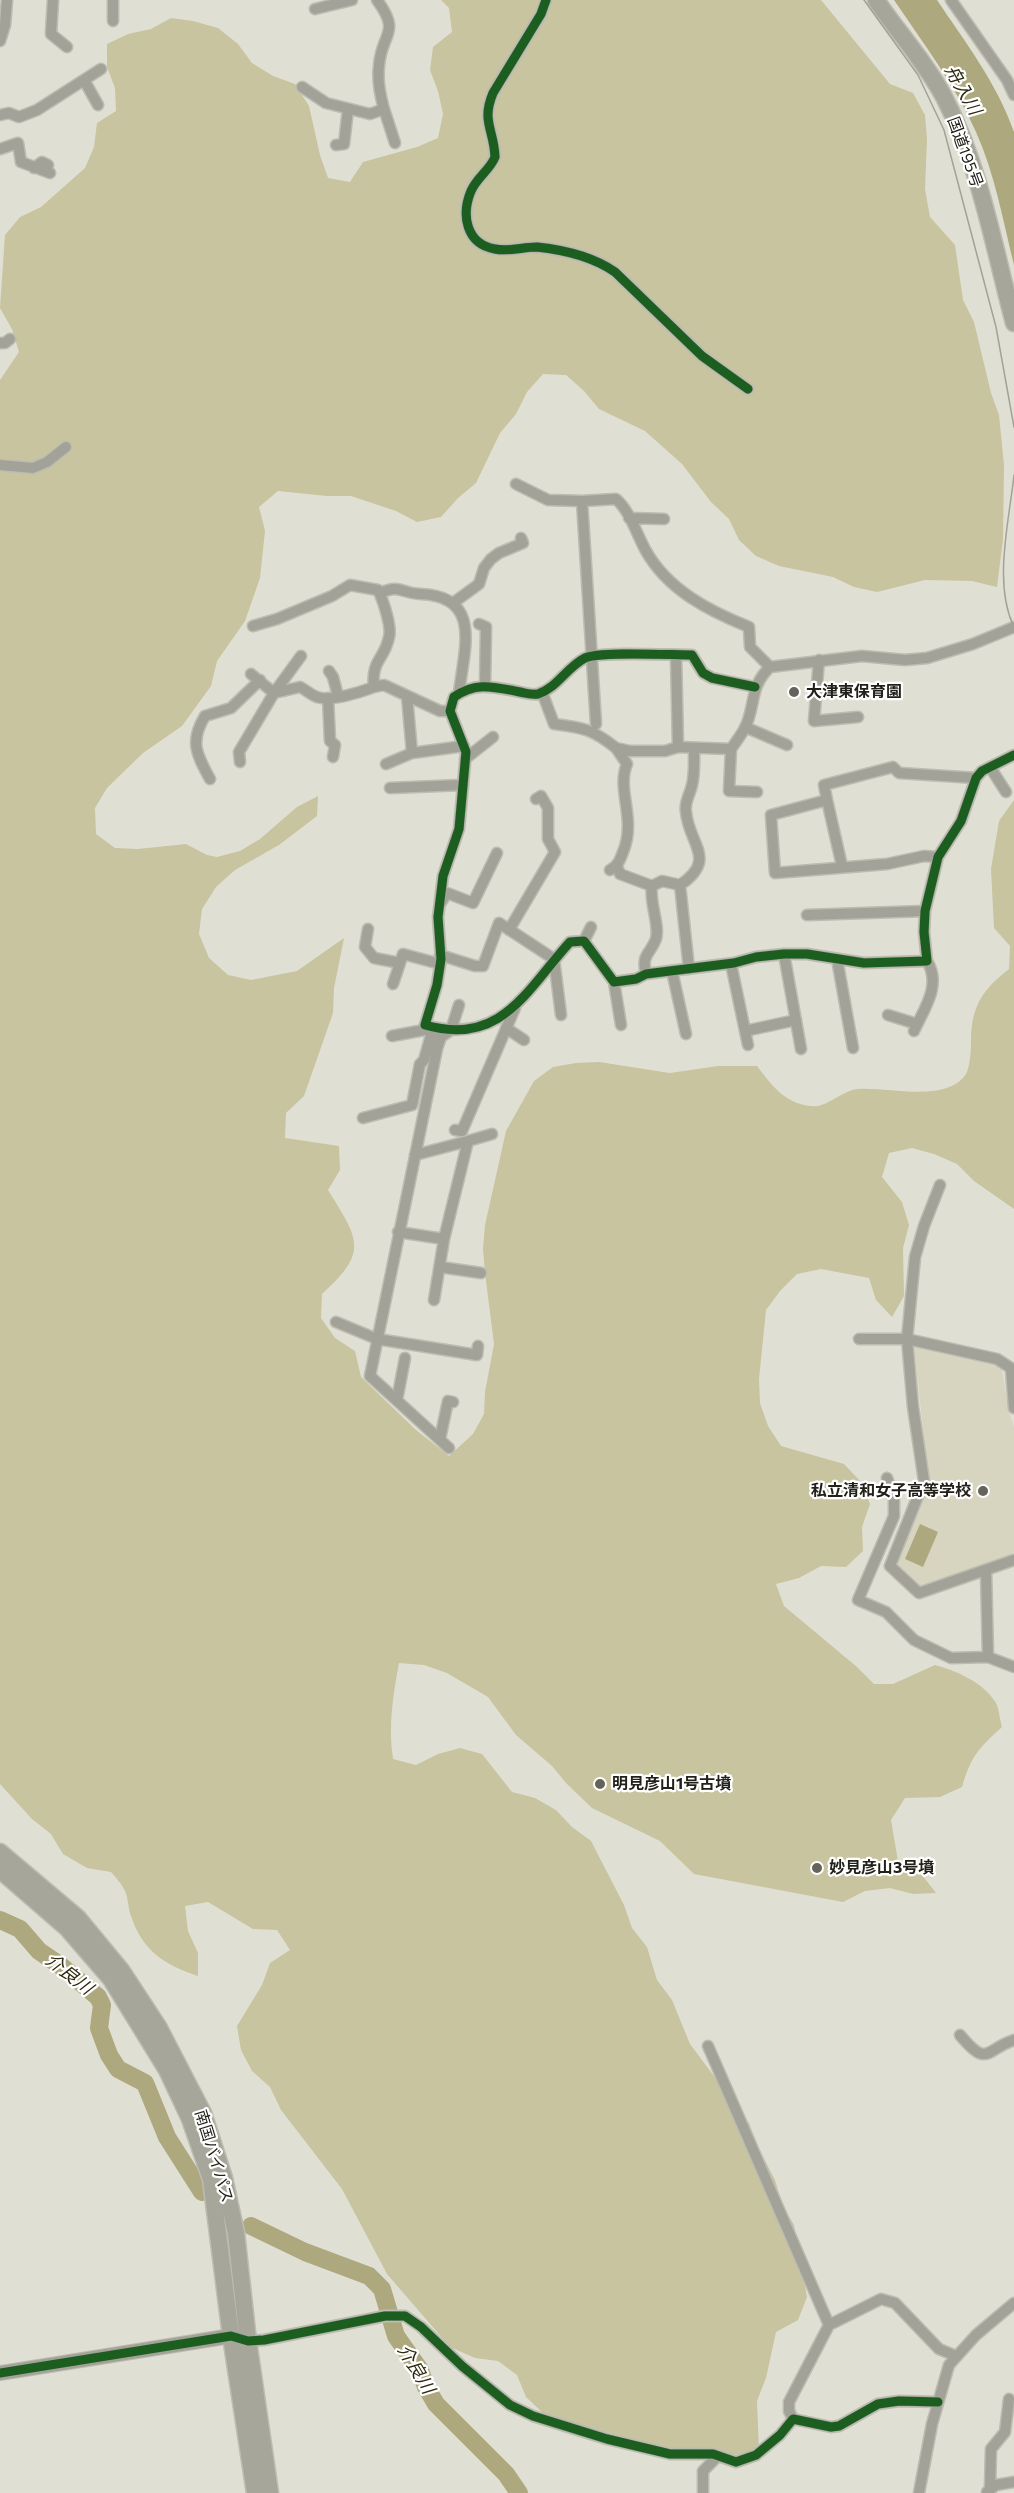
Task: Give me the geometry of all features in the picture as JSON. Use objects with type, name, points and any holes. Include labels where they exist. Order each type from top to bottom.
[{"type":"highway","name":"国道195号","points":[[876,0],[935,83],[951,114],[982,202],[1014,323]]},
{"type":"highway","name":"南国バイパス","points":[[0,1852],[78,1918],[121,1970],[159,2028],[203,2113],[224,2178],[236,2234],[248,2341],[270,2493]]},
{"type":"highway","name":"南国バイパス","points":[[0,1870],[67,1928],[111,1979],[167,2070],[190,2119],[211,2180],[231,2336],[255,2493]]},
{"type":"street","points":[[0,41],[3,14],[8,0]]},
{"type":"street","points":[[53,0],[51,34],[67,47]]},
{"type":"street","points":[[113,0],[113,21]]},
{"type":"street","points":[[315,9],[352,0]]},
{"type":"street","points":[[377,0],[387,13],[391,27],[379,66],[379,92],[395,143]]},
{"type":"street","points":[[546,0],[541,14],[487,106],[488,126],[495,157],[471,191],[465,212],[470,235],[476,241],[495,249],[536,247],[585,255],[599,261],[615,272],[702,356],[748,389]]},
{"type":"street","points":[[951,0],[1007,80],[1014,95]]},
{"type":"street","points":[[0,115],[9,113],[19,117],[44,99],[84,80],[101,69]]},
{"type":"street","points":[[84,80],[98,105]]},
{"type":"street","points":[[302,87],[326,103],[348,109],[370,114],[384,109]]},
{"type":"street","points":[[336,145],[344,144],[348,109]]},
{"type":"street","points":[[0,149],[18,143],[21,162],[34,168],[49,169]]},
{"type":"street","points":[[0,465],[33,468],[47,462],[66,447]]},
{"type":"street","points":[[516,484],[548,500],[616,499],[622,504],[661,574],[681,591],[725,618],[748,627],[750,647],[770,666]]},
{"type":"street","points":[[582,501],[596,724]]},
{"type":"street","points":[[628,518],[664,519]]},
{"type":"street","points":[[453,603],[479,584],[484,568],[491,559],[523,543],[521,538]]},
{"type":"street","points":[[253,626],[276,620],[332,596],[350,585],[378,590],[383,599],[390,636],[376,662],[372,675],[374,687]]},
{"type":"street","points":[[380,593],[393,588],[445,596],[462,614],[465,624],[459,693]]},
{"type":"street","points":[[479,624],[486,627],[485,686]]},
{"type":"street","points":[[757,792],[729,791],[731,749],[745,727],[760,676],[770,666],[862,656],[905,660],[927,658],[973,644],[1014,627]]},
{"type":"street","points":[[676,655],[678,747]]},
{"type":"street","points":[[363,1118],[412,1105],[425,1028],[437,985],[443,876],[459,829],[465,759],[464,746],[450,711],[454,697],[479,685],[536,695],[550,688],[569,668],[590,656],[692,655],[703,673],[712,678],[755,687]]},
{"type":"street","points":[[240,762],[239,752],[274,693],[301,656]]},
{"type":"street","points":[[819,660],[814,721],[858,717]]},
{"type":"street","points":[[329,671],[333,677],[330,741],[334,745],[333,757]]},
{"type":"street","points":[[210,780],[196,751],[199,727],[205,716],[231,708],[256,677],[274,693]]},
{"type":"street","points":[[274,693],[300,687],[316,697],[333,697],[384,685],[440,711],[450,711]]},
{"type":"street","points":[[542,692],[554,724],[581,727],[597,733],[616,748],[627,764],[623,775],[629,811],[629,835],[614,868],[620,874],[652,886],[662,881],[680,885]]},
{"type":"street","points":[[407,696],[412,753]]},
{"type":"street","points":[[745,727],[787,745]]},
{"type":"street","points":[[465,759],[493,736]]},
{"type":"street","points":[[386,764],[412,753],[464,746]]},
{"type":"street","points":[[616,748],[630,751],[665,751],[678,747],[731,749]]},
{"type":"street","points":[[680,885],[693,875],[699,866],[701,855],[686,812],[686,799],[693,784],[694,748]]},
{"type":"street","points":[[888,1015],[915,1027],[934,989],[933,971],[927,961],[924,932],[925,911],[938,857],[961,821],[976,778],[982,771],[1014,755]]},
{"type":"street","points":[[842,866],[824,785],[893,767],[899,773],[976,778]]},
{"type":"street","points":[[990,767],[1006,792]]},
{"type":"street","points":[[390,788],[462,785]]},
{"type":"street","points":[[508,930],[555,852],[548,839],[548,808],[541,796],[536,799]]},
{"type":"street","points":[[827,800],[771,815],[775,873],[888,864],[924,856],[938,857]]},
{"type":"street","points":[[440,904],[447,893],[473,903],[497,854]]},
{"type":"street","points":[[680,885],[689,969]]},
{"type":"street","points":[[646,974],[645,956],[656,939],[652,886]]},
{"type":"street","points":[[807,915],[925,911]]},
{"type":"street","points":[[393,984],[403,954],[483,966],[499,923],[554,959]]},
{"type":"street","points":[[584,941],[591,927]]},
{"type":"street","points":[[368,929],[365,946],[374,958],[400,963]]},
{"type":"street","points":[[455,1130],[462,1131],[515,1008],[570,942],[584,941]]},
{"type":"street","points":[[584,941],[614,982],[621,1025]]},
{"type":"street","points":[[614,982],[636,979],[646,974],[731,964],[756,957],[784,954],[807,954],[864,963],[927,961]]},
{"type":"street","points":[[784,954],[801,1049]]},
{"type":"street","points":[[554,959],[561,1015]]},
{"type":"street","points":[[837,959],[853,1048]]},
{"type":"street","points":[[731,964],[748,1045]]},
{"type":"street","points":[[672,971],[686,1034]]},
{"type":"street","points":[[449,1448],[370,1376],[398,1232],[441,1037],[451,1030],[459,1005]]},
{"type":"street","points":[[392,1036],[425,1028],[457,1031],[494,1021],[515,1008]]},
{"type":"street","points":[[745,1031],[796,1020]]},
{"type":"street","points":[[506,1028],[524,1040]]},
{"type":"street","points":[[420,1064],[424,1060],[431,1035],[441,1037]]},
{"type":"street","points":[[415,1155],[492,1134]]},
{"type":"street","points":[[434,1300],[444,1239],[468,1141]]},
{"type":"street","points":[[940,1185],[915,1257],[907,1340],[913,1407],[924,1480],[890,1566],[919,1593],[1014,1560]]},
{"type":"street","points":[[398,1232],[444,1239]]},
{"type":"street","points":[[440,1267],[481,1273]]},
{"type":"street","points":[[336,1322],[377,1339],[477,1355],[478,1346]]},
{"type":"street","points":[[859,1339],[907,1340],[997,1359],[1013,1369],[1014,1408]]},
{"type":"street","points":[[397,1400],[405,1358]]},
{"type":"street","points":[[440,1439],[448,1401],[453,1402]]},
{"type":"street","points":[[886,1478],[894,1498],[894,1516],[858,1600],[886,1612],[914,1640],[951,1658],[988,1657],[1014,1667]]},
{"type":"street","points":[[986,1570],[988,1657]]},
{"type":"street","points":[[960,2035],[969,2046],[984,2055],[991,2054],[1005,2043],[1014,2040]]},
{"type":"street","points":[[708,2046],[829,2325]]},
{"type":"street","points":[[793,2419],[789,2411],[789,2402],[829,2325],[881,2299],[895,2303],[939,2349],[956,2355]]},
{"type":"street","points":[[919,2493],[938,2402],[949,2366],[956,2355],[976,2335],[1014,2304]]},
{"type":"street","points":[[0,2373],[231,2336],[248,2341],[264,2340],[385,2316],[405,2316],[421,2327],[462,2366],[510,2405],[533,2416],[607,2439],[670,2454],[718,2456],[736,2462],[756,2455],[780,2435],[793,2419]]},
{"type":"street","points":[[988,2491],[991,2449],[1005,2432],[1009,2399]]},
{"type":"street","points":[[793,2419],[831,2427],[839,2426],[878,2404],[899,2401],[938,2402]]},
{"type":"street","points":[[703,2493],[703,2471],[718,2456]]},
{"type":"street","points":[[988,2491],[996,2485],[1014,2482]]},
{"type":"shaded area","points":[[441,0],[821,0],[890,84],[913,93],[925,115],[927,139],[925,189],[930,217],[955,245],[963,300],[974,322],[991,393],[999,415],[1004,465],[1003,539],[997,587],[972,581],[925,580],[877,592],[854,587],[833,577],[779,566],[756,556],[739,540],[729,519],[711,502],[682,464],[645,431],[599,409],[566,375],[543,374],[527,392],[516,414],[500,433],[476,483],[441,517],[417,522],[396,511],[351,496],[278,491],[259,507],[265,531],[260,578],[245,621],[217,661],[211,686],[182,726],[143,753],[107,788],[95,808],[96,834],[115,848],[138,849],[186,844],[207,855],[217,857],[240,851],[260,839],[297,807],[318,796],[317,816],[279,845],[235,870],[216,887],[202,909],[199,934],[209,958],[228,975],[251,980],[297,971],[344,938],[334,988],[333,1013],[304,1096],[286,1113],[285,1138],[339,1146],[340,1170],[328,1190],[352,1233],[353,1255],[337,1279],[322,1294],[321,1318],[335,1338],[355,1351],[361,1377],[416,1430],[449,1456],[473,1434],[484,1414],[485,1392],[494,1344],[483,1249],[485,1225],[506,1131],[534,1081],[553,1067],[576,1063],[599,1062],[670,1073],[718,1066],[757,1066],[774,1087],[786,1097],[810,1106],[822,1105],[857,1089],[916,1092],[945,1089],[957,1083],[966,1074],[968,1067],[973,1019],[980,1000],[992,984],[1009,969],[1010,946],[994,928],[991,869],[999,821],[1014,800],[1014,1209],[974,1181],[957,1164],[912,1148],[889,1153],[882,1177],[902,1202],[909,1225],[903,1248],[904,1296],[892,1317],[876,1300],[869,1278],[821,1269],[797,1274],[766,1310],[759,1379],[760,1403],[768,1426],[781,1446],[844,1464],[861,1482],[870,1504],[862,1527],[863,1551],[846,1567],[821,1566],[799,1578],[776,1584],[784,1606],[874,1684],[893,1684],[935,1665],[961,1674],[977,1683],[997,1705],[1002,1727],[976,1754],[962,1787],[940,1797],[905,1798],[891,1820],[899,1867],[922,1875],[936,1893],[913,1894],[890,1888],[865,1891],[843,1902],[694,1874],[660,1841],[592,1808],[552,1766],[516,1735],[488,1697],[447,1673],[424,1665],[399,1663],[391,1723],[393,1759],[416,1765],[438,1754],[460,1748],[482,1754],[512,1792],[535,1798],[556,1810],[572,1827],[591,1841],[624,1905],[632,1928],[647,1947],[657,1980],[672,2000],[690,2044],[749,2123],[775,2180],[782,2204],[794,2225],[807,2297],[798,2320],[776,2332],[766,2378],[757,2401],[759,2449],[736,2455],[712,2449],[665,2449],[544,2414],[526,2397],[517,2375],[498,2361],[475,2358],[450,2347],[387,2274],[342,2189],[281,2110],[270,2087],[252,2071],[241,2050],[237,2026],[262,1985],[270,1963],[290,1950],[277,1930],[253,1929],[208,1902],[185,1906],[188,1931],[198,1953],[198,1976],[164,1961],[141,1937],[130,1913],[125,1891],[111,1872],[87,1868],[63,1854],[51,1834],[32,1819],[0,1784],[0,380],[19,352],[12,329],[0,308],[5,235],[20,217],[41,207],[85,168],[94,147],[97,123],[116,111],[115,88],[107,67],[107,44],[128,34],[151,29],[171,18],[218,28],[238,44],[252,63],[273,76],[295,84],[309,106],[320,155],[328,178],[350,182],[363,162],[417,147],[438,138],[443,114],[430,70],[433,47],[452,32],[449,8]]},
{"type":"shaded area","points":[[914,1347],[989,1359],[1002,1370],[1009,1412],[1014,1427],[1014,1552],[1008,1558],[921,1586],[896,1563],[929,1482]]},
{"type":"water","name":"舟入川","points":[[894,0],[937,0],[980,63],[1007,114],[1014,132],[1014,265],[993,181],[976,132],[948,81]]},
{"type":"water","points":[[920,1524],[938,1532],[923,1567],[905,1559]]},
{"type":"waterway","name":"介良川","points":[[0,1920],[20,1929],[39,1951],[98,1997],[102,2005],[99,2028],[109,2055],[118,2069],[145,2083],[167,2137],[202,2192]]},
{"type":"waterway","name":"介良川","points":[[251,2226],[305,2252],[369,2276],[382,2289],[396,2336],[420,2370],[426,2387],[436,2404],[506,2474],[519,2493]]},
{"type":"tram line","points":[[864,0],[918,75],[944,130],[996,327],[1014,427]]},
{"type":"tram line","points":[[1014,475],[1003,572],[1004,592],[1014,627]]},
{"type":"cycle path","points":[[546,0],[541,14],[493,93],[488,119],[495,157],[474,186],[468,200],[467,219],[472,235],[485,246],[495,249],[547,248],[578,255],[606,266],[702,356],[748,389]]},
{"type":"cycle path","points":[[755,687],[712,678],[703,673],[692,655],[620,654],[585,658],[551,687],[538,694],[478,687],[454,697],[450,711],[466,752],[459,829],[443,876],[438,917],[441,959],[437,985],[425,1025],[452,1030],[474,1028],[493,1021],[526,995],[570,942],[584,941],[614,982],[636,979],[646,974],[784,954],[807,954],[864,963],[927,961],[924,932],[925,911],[938,857],[961,821],[976,778],[982,771],[1014,755]]},
{"type":"cycle path","points":[[0,2373],[231,2336],[248,2341],[264,2340],[385,2316],[405,2316],[421,2327],[462,2366],[510,2405],[533,2416],[607,2439],[670,2454],[713,2454],[736,2462],[756,2455],[780,2435],[793,2419],[831,2427],[839,2426],[878,2404],[899,2401],[938,2402]]},
{"type":"place","name":"大津東保育園","points":[[794,692]]},
{"type":"place","name":"私立清和女子高等学校","points":[[983,1491]]},
{"type":"place","name":"明見彦山1号古墳","points":[[600,1784]]},
{"type":"place","name":"妙見彦山3号墳","points":[[817,1868]]}]
